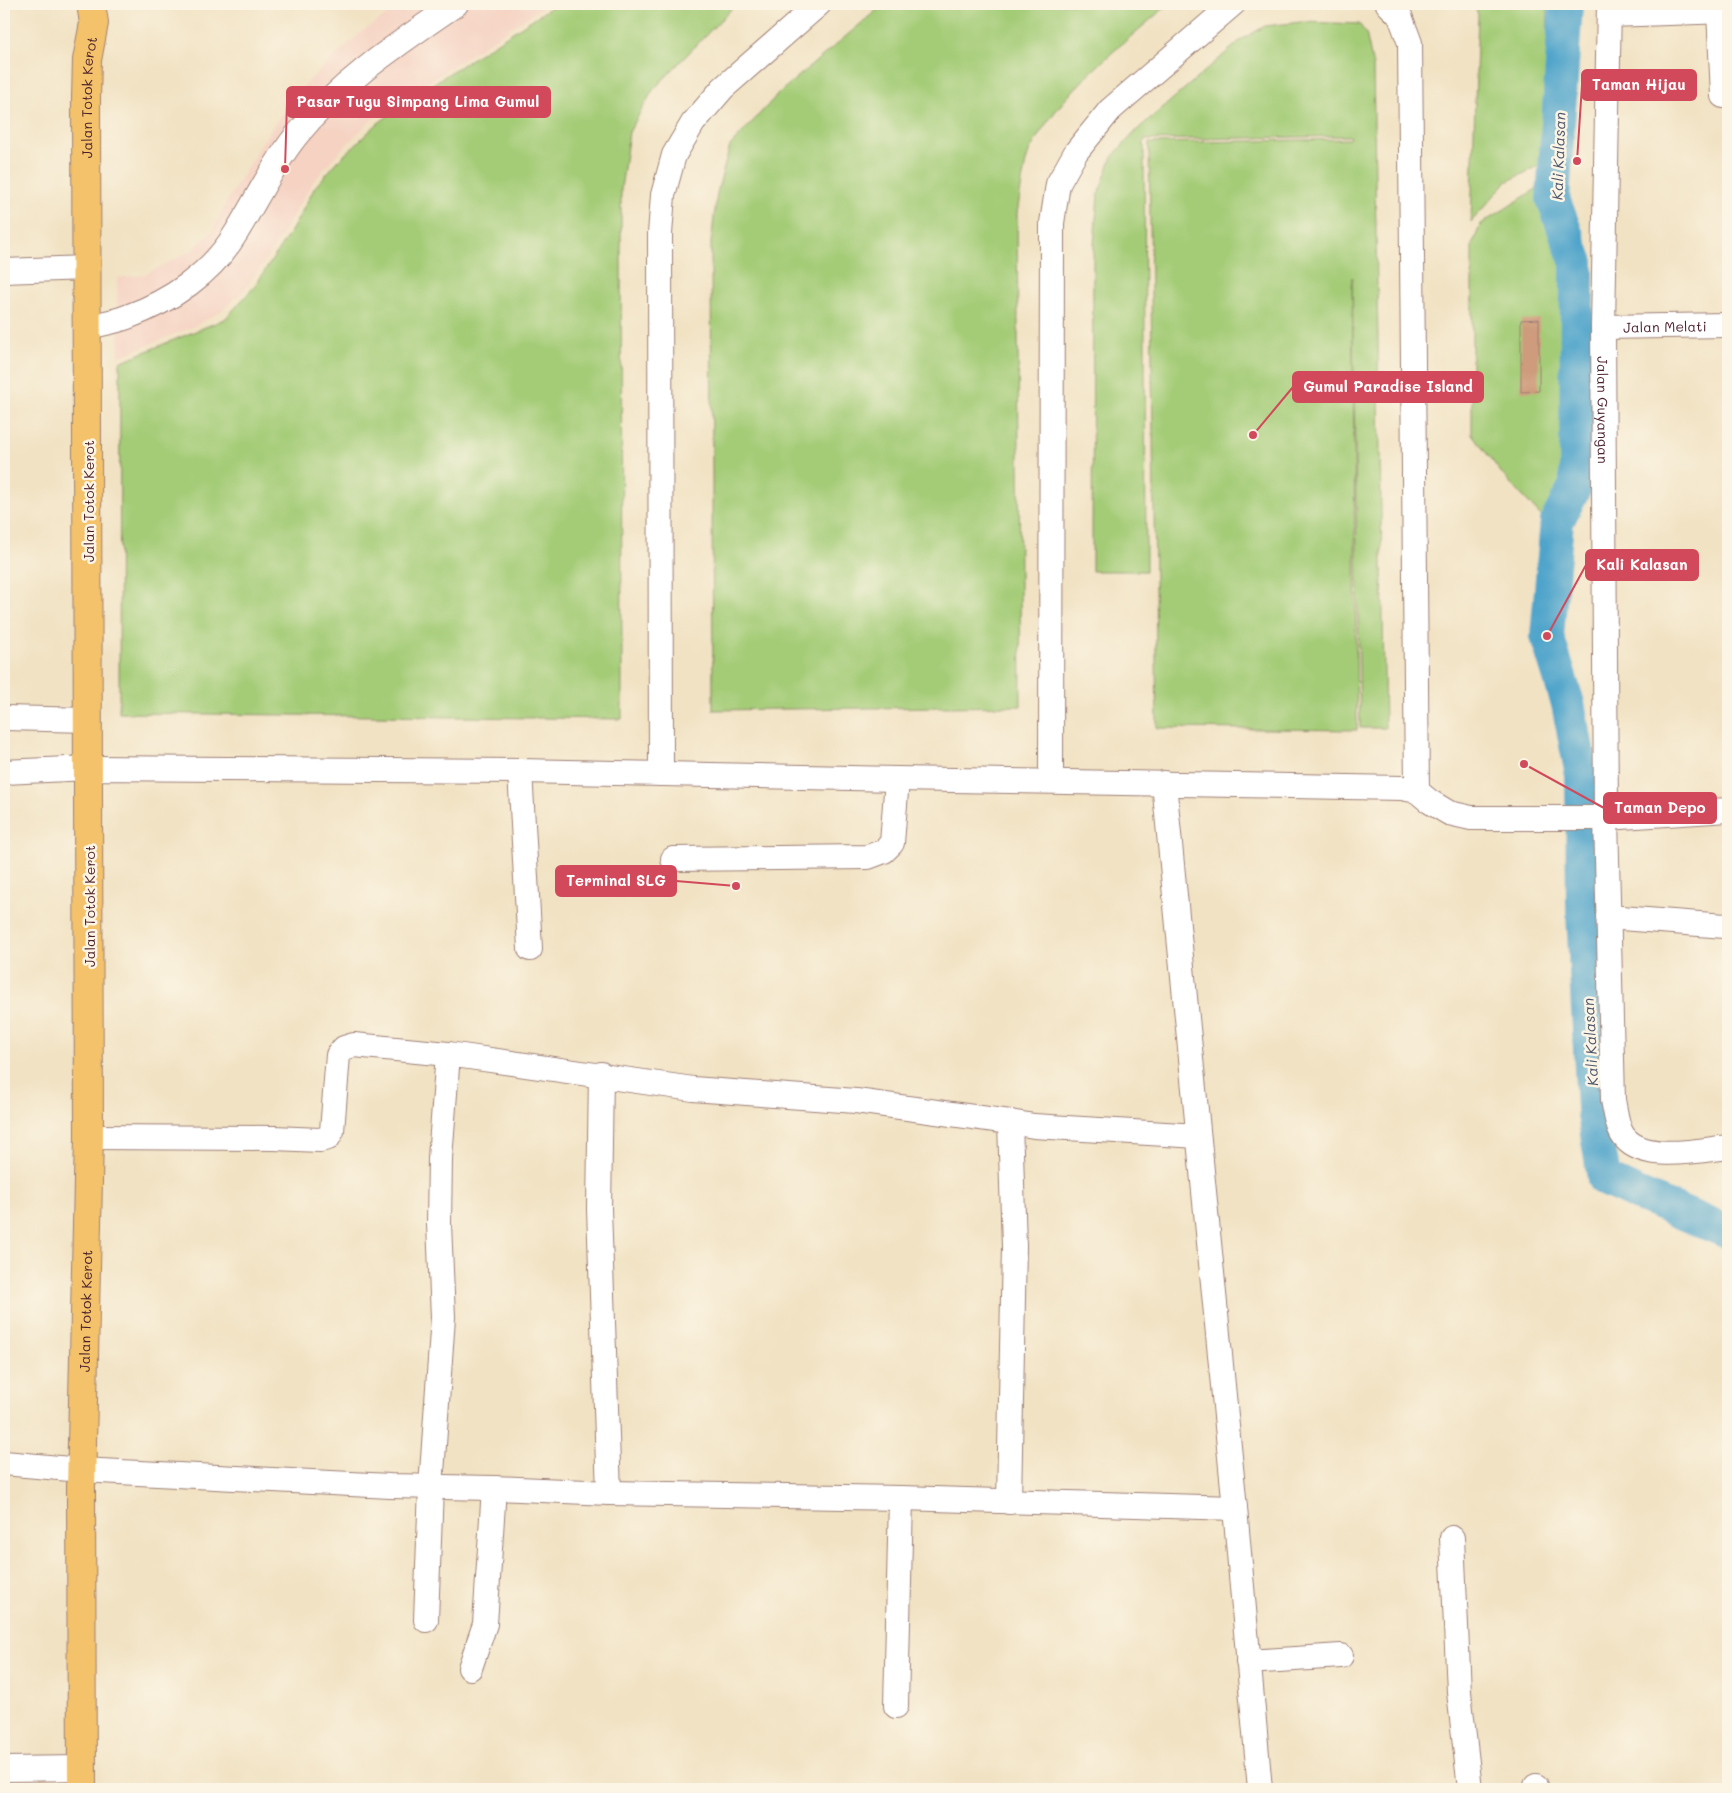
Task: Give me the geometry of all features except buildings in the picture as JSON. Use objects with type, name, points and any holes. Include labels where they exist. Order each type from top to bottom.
[{"type":"main road","name":"Jalan Totok Kerot","points":[[82,1778],[81,1470],[90,1137],[86,327],[87,60],[99,10]]},
{"type":"street","points":[[86,327],[126,317],[175,295],[212,266],[236,235],[266,181],[296,137],[342,87],[417,30],[456,4]]},
{"type":"street","points":[[661,774],[660,234],[663,195],[674,155],[693,123],[723,88],[819,4]]},
{"type":"street","points":[[1051,781],[1052,223],[1058,184],[1076,152],[1110,110],[1233,4]]},
{"type":"street","points":[[1388,4],[1400,16],[1410,43],[1417,791]]},
{"type":"street","points":[[1609,9],[1724,11],[1723,96]]},
{"type":"street","name":"Jalan Guyangan","points":[[1609,9],[1603,327],[1599,818],[1608,917],[1613,1100],[1622,1134],[1634,1145],[1646,1150],[1679,1152],[1728,1147]]},
{"type":"street","points":[[4,270],[86,268]]},
{"type":"street","name":"Jalan Melati","points":[[1603,327],[1728,325]]},
{"type":"street","points":[[4,718],[89,720]]},
{"type":"street","points":[[4,772],[89,768],[520,770],[1402,788],[1417,791],[1449,813],[1470,818],[1599,818],[1728,810]]},
{"type":"street","points":[[520,770],[530,949]]},
{"type":"street","points":[[673,859],[868,857],[884,851],[892,843],[897,779]]},
{"type":"street","points":[[1164,783],[1235,1508],[1260,1789]]},
{"type":"street","points":[[1608,917],[1728,925]]},
{"type":"street","points":[[90,1137],[320,1140],[328,1138],[332,1131],[338,1055],[344,1048],[354,1045],[448,1054],[601,1074],[693,1089],[856,1101],[1034,1126],[1198,1136]]},
{"type":"street","points":[[426,1620],[431,1487],[443,1317],[439,1224],[440,1158],[448,1054]]},
{"type":"street","points":[[601,1074],[599,1209],[608,1494]]},
{"type":"street","points":[[1009,1502],[1014,1246],[1010,1122]]},
{"type":"street","points":[[4,1463],[81,1470],[608,1494],[901,1498],[1235,1508]]},
{"type":"street","points":[[470,1668],[485,1624],[494,1488]]},
{"type":"street","points":[[896,1706],[901,1498]]},
{"type":"street","points":[[1452,1538],[1459,1692],[1470,1789]]},
{"type":"street","points":[[1248,1662],[1341,1656]]},
{"type":"street","points":[[4,1770],[82,1778]]},
{"type":"shaded area","points":[[403,4],[547,4],[372,119],[335,156],[313,182],[269,255],[244,290],[220,312],[192,327],[119,357],[117,278],[144,275],[193,250],[213,230],[227,201],[263,141],[307,82],[363,31]]},
{"type":"green space","points":[[556,4],[736,4],[653,90],[629,132],[621,189],[622,719],[119,713],[120,362],[225,319],[255,286],[293,228],[315,187],[337,162],[377,124],[422,91]]},
{"type":"green space","points":[[884,4],[1169,4],[1111,53],[1058,108],[1030,150],[1024,171],[1017,213],[1021,706],[713,710],[711,243],[717,193],[730,146],[780,92]]},
{"type":"green space","points":[[1474,4],[1548,4],[1545,163],[1506,182],[1471,222],[1478,15]]},
{"type":"green space","points":[[1301,22],[1359,24],[1366,33],[1373,66],[1385,728],[1360,728],[1352,277],[1357,730],[1157,728],[1149,143],[1349,139],[1350,136],[1144,140],[1146,571],[1092,571],[1093,257],[1098,195],[1112,157],[1138,129],[1241,40],[1265,26]]},
{"type":"green space","points":[[1544,184],[1550,221],[1570,268],[1566,484],[1553,512],[1542,517],[1503,475],[1472,434],[1472,245],[1481,224]]},
{"type":"waterway","name":"Kali Kalasan","points":[[1566,4],[1553,199],[1577,263],[1576,485],[1557,521],[1547,636],[1568,704],[1582,775],[1583,914],[1593,1108],[1604,1179],[1728,1232]]},
{"type":"place","name":"Taman Hijau","points":[[1577,161]]},
{"type":"place","name":"Pasar Tugu Simpang Lima Gumul","points":[[285,169]]},
{"type":"place","name":"Gumul Paradise Island","points":[[1253,435]]},
{"type":"place","name":"Kali Kalasan","points":[[1547,636]]},
{"type":"place","name":"Taman Depo","points":[[1524,764]]},
{"type":"place","name":"Terminal SLG","points":[[736,886]]}]
